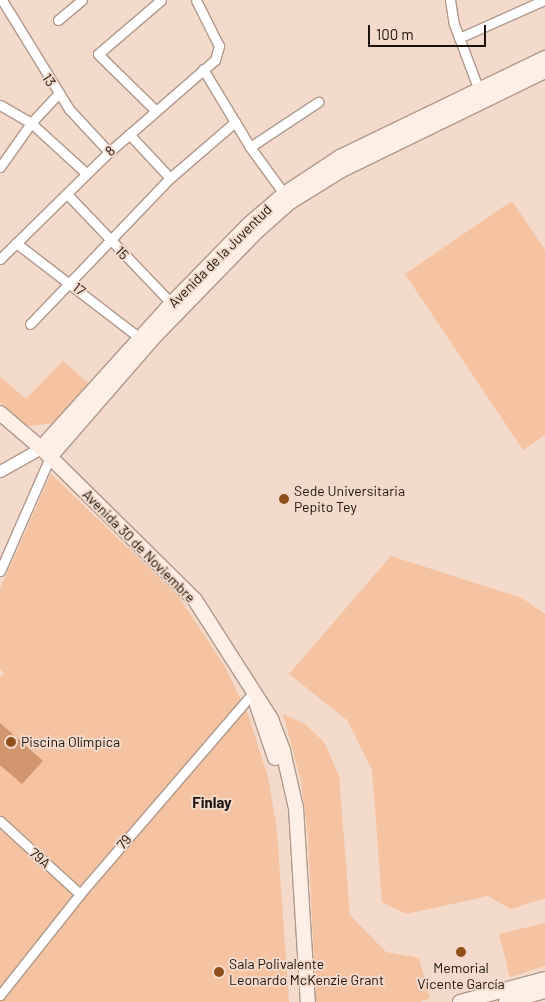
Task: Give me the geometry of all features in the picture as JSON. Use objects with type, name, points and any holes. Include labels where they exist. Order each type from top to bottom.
[{"type":"main road","name":"Avenida de la Juventud","points":[[480,95],[545,58]]},
{"type":"main road","name":"Avenida de la Juventud","points":[[46,453],[60,446],[175,308],[251,229],[340,157],[480,95],[545,71]]},
{"type":"main road","name":"Avenida de la Juventud","points":[[46,453],[57,430],[140,338],[175,308]]},
{"type":"main road","name":"Avenida 30 de Noviembre","points":[[0,413],[46,453],[195,600],[271,719],[283,751],[296,808],[308,1002]]},
{"type":"main road","points":[[27,436],[57,430]]},
{"type":"main road","points":[[60,446],[62,470]]},
{"type":"main road","name":"Avenida 30 de Noviembre","points":[[254,695],[274,755],[287,810],[299,1002]]},
{"type":"main road","points":[[460,1002],[545,979]]},
{"type":"main road","points":[[506,1002],[545,991]]},
{"type":"street","name":"13","points":[[2,0],[58,94],[108,152]]},
{"type":"street","points":[[58,20],[82,0]]},
{"type":"street","points":[[155,110],[98,54],[161,0]]},
{"type":"street","name":"8","points":[[0,259],[4,249],[16,243],[108,152],[215,60],[219,46],[196,0]]},
{"type":"street","points":[[450,0],[459,38],[480,95]]},
{"type":"street","points":[[459,38],[544,0]]},
{"type":"street","points":[[203,69],[250,147],[287,198]]},
{"type":"street","points":[[0,166],[31,123],[58,94]]},
{"type":"street","points":[[250,147],[318,102]]},
{"type":"street","points":[[0,105],[31,123],[86,173]]},
{"type":"street","points":[[30,324],[170,178],[235,122]]},
{"type":"street","points":[[129,134],[170,178]]},
{"type":"street","name":"15","points":[[66,194],[175,308]]},
{"type":"street","name":"17","points":[[16,243],[70,282],[140,338]]},
{"type":"street","points":[[0,471],[46,453]]},
{"type":"street","points":[[0,571],[46,453]]},
{"type":"street","name":"79","points":[[0,995],[80,894],[254,695]]},
{"type":"street","name":"79A","points":[[0,822],[80,894]]},
{"type":"shaded area","points":[[512,201],[545,250],[545,435],[523,450],[405,274]]},
{"type":"shaded area","points":[[63,361],[89,384],[55,423],[28,426],[0,402],[0,377],[26,399]]},
{"type":"shaded area","points":[[51,474],[179,597],[224,665],[248,714],[268,777],[277,830],[289,1002],[0,1002],[0,677],[4,673],[0,669],[0,589]]},
{"type":"shaded area","points":[[391,556],[522,598],[545,614],[545,898],[511,909],[488,896],[406,914],[382,902],[372,770],[348,721],[289,674]]},
{"type":"shaded area","points":[[283,714],[305,724],[324,742],[339,776],[350,915],[386,952],[419,958],[430,998],[420,1002],[316,1002],[308,836],[301,781]]},
{"type":"shaded area","name":"Piscina Olímpica","points":[[0,723],[43,761],[22,784],[0,765]]},
{"type":"shaded area","points":[[545,923],[545,966],[510,977],[499,934]]},
{"type":"place","name":"Sede Universitaria Pepito Tey","points":[[284,499]]},
{"type":"place","name":"Piscina Olímpica","points":[[11,742]]},
{"type":"place","name":"Memorial Vicente García","points":[[461,952]]},
{"type":"place","name":"Sala Polivalente Leonardo McKenzie Grant","points":[[219,972]]},
{"type":"district","name":"Finlay","points":[[212,803]]}]
